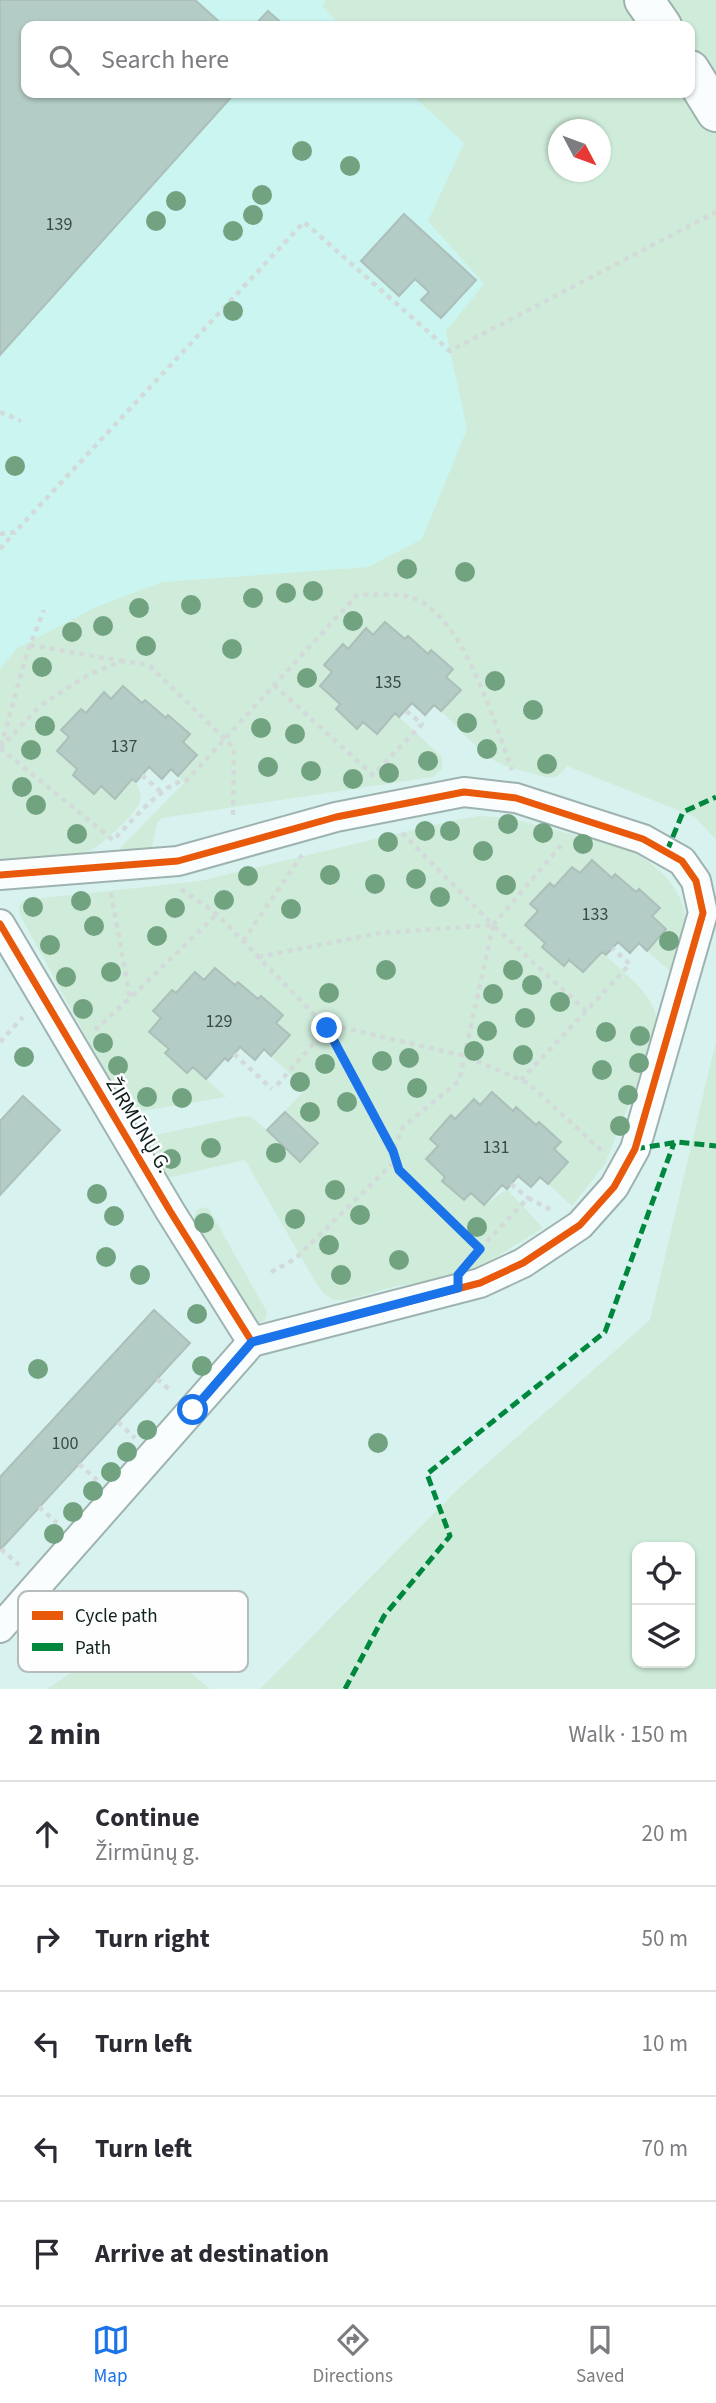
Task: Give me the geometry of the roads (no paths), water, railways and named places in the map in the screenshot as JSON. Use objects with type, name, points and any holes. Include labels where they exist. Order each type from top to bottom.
[{"type":"main road","points":[[645,0],[659,21]]},
{"type":"main road","points":[[695,78],[716,112]]},
{"type":"street","points":[[0,875],[178,860],[326,820],[464,792],[516,798],[643,839],[682,861],[696,881],[703,913],[635,1149],[614,1188],[580,1225],[523,1263],[480,1283],[252,1342],[33,1591]]},
{"type":"street","name":"ŽIRMŪNŲ G.","points":[[0,924],[252,1342]]},
{"type":"street","points":[[0,1628],[18,1608]]}]
